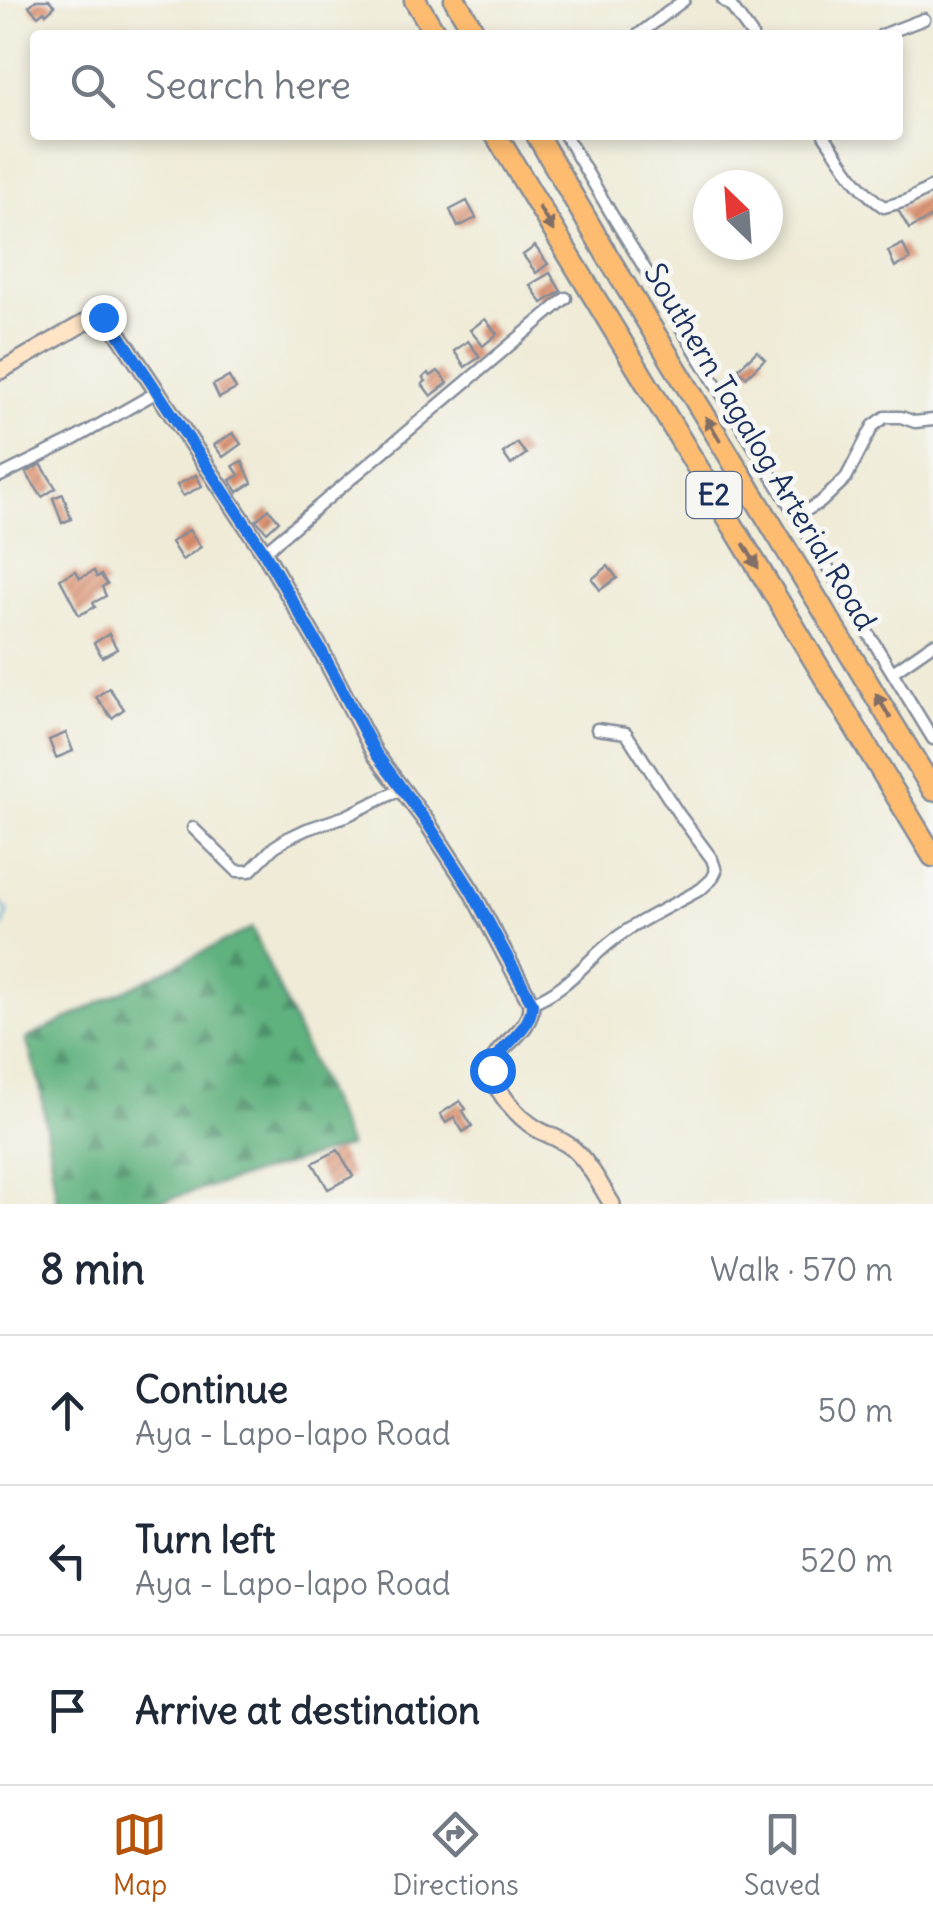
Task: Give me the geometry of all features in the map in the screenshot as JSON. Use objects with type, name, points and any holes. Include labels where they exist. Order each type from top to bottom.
[{"type":"highway","points":[[415,0],[433,30]]},
{"type":"highway","points":[[455,0],[473,30]]},
{"type":"highway","name":"Southern Tagalog Arterial Road","points":[[499,140],[933,856]]},
{"type":"highway","name":"Southern Tagalog Arterial Road","points":[[539,140],[933,790]]},
{"type":"street","points":[[645,30],[684,0]]},
{"type":"street","points":[[723,0],[748,30]]},
{"type":"street","points":[[895,30],[924,19]]},
{"type":"street","points":[[569,140],[933,738]]},
{"type":"street","points":[[827,140],[850,173],[884,207],[933,186]]},
{"type":"street","points":[[264,552],[566,298]]},
{"type":"street","points":[[0,371],[91,319],[103,317],[112,324],[264,552],[376,754],[471,890],[532,1003],[528,1022],[494,1060],[494,1081],[533,1127],[571,1147],[612,1204]]},
{"type":"street","points":[[0,476],[157,392]]},
{"type":"street","points":[[798,516],[821,502],[846,478],[873,426],[885,417],[915,422],[933,420]]},
{"type":"street","points":[[894,671],[933,644]]},
{"type":"street","points":[[532,1003],[568,983],[608,944],[702,889],[716,871],[712,859],[626,733],[597,729]]},
{"type":"street","points":[[192,828],[238,871],[250,871],[288,838],[346,816],[402,788]]},
{"type":"green space","points":[[252,928],[349,1146],[152,1204],[57,1204],[40,1085],[26,1039]]},
{"type":"building","points":[[36,0],[49,0],[55,6],[38,16],[29,6]]},
{"type":"building","points":[[933,192],[933,216],[909,229],[898,210]]},
{"type":"building","points":[[467,201],[476,218],[458,227],[450,210]]},
{"type":"building","points":[[903,244],[910,260],[895,267],[888,251]]},
{"type":"building","points":[[535,246],[548,264],[536,273],[523,255]]},
{"type":"building","points":[[550,273],[561,291],[542,303],[530,285]]},
{"type":"building","points":[[485,319],[497,334],[483,346],[470,330]]},
{"type":"building","points":[[468,341],[480,357],[465,367],[454,351]]},
{"type":"building","points":[[757,351],[765,359],[746,377],[738,369]]},
{"type":"building","points":[[438,371],[448,383],[431,396],[422,384],[426,381],[423,378]]},
{"type":"building","points":[[229,377],[236,389],[219,398],[213,385]]},
{"type":"building","points":[[233,433],[241,444],[223,457],[214,445]]},
{"type":"building","points":[[517,443],[526,454],[511,465],[503,453]]},
{"type":"building","points":[[242,461],[252,483],[238,492],[230,480],[239,475],[233,466]]},
{"type":"building","points":[[41,464],[56,488],[42,497],[26,473]]},
{"type":"building","points":[[196,475],[202,486],[183,496],[177,485]]},
{"type":"building","points":[[63,494],[71,519],[62,523],[53,498]]},
{"type":"building","points":[[269,509],[279,521],[267,532],[256,520]]},
{"type":"building","points":[[189,530],[201,547],[182,560],[171,542]]},
{"type":"building","points":[[608,566],[617,578],[600,590],[592,579]]},
{"type":"building","points":[[76,571],[80,578],[94,571],[107,584],[102,587],[106,596],[79,615],[60,579]]},
{"type":"building","points":[[109,634],[117,649],[102,657],[94,643]]},
{"type":"building","points":[[109,688],[124,709],[112,718],[96,697]]},
{"type":"building","points":[[66,733],[73,751],[56,758],[49,740]]},
{"type":"building","points":[[460,1101],[472,1126],[463,1132],[454,1117],[446,1123],[440,1114]]},
{"type":"building","points":[[338,1150],[353,1176],[328,1189],[313,1163]]},
{"type":"waterway","points":[[0,902],[8,912],[0,933]]},
{"type":"route","points":[[103,317],[112,324],[264,552],[376,754],[471,890],[532,1003],[528,1022],[494,1060],[492,1070]]}]
